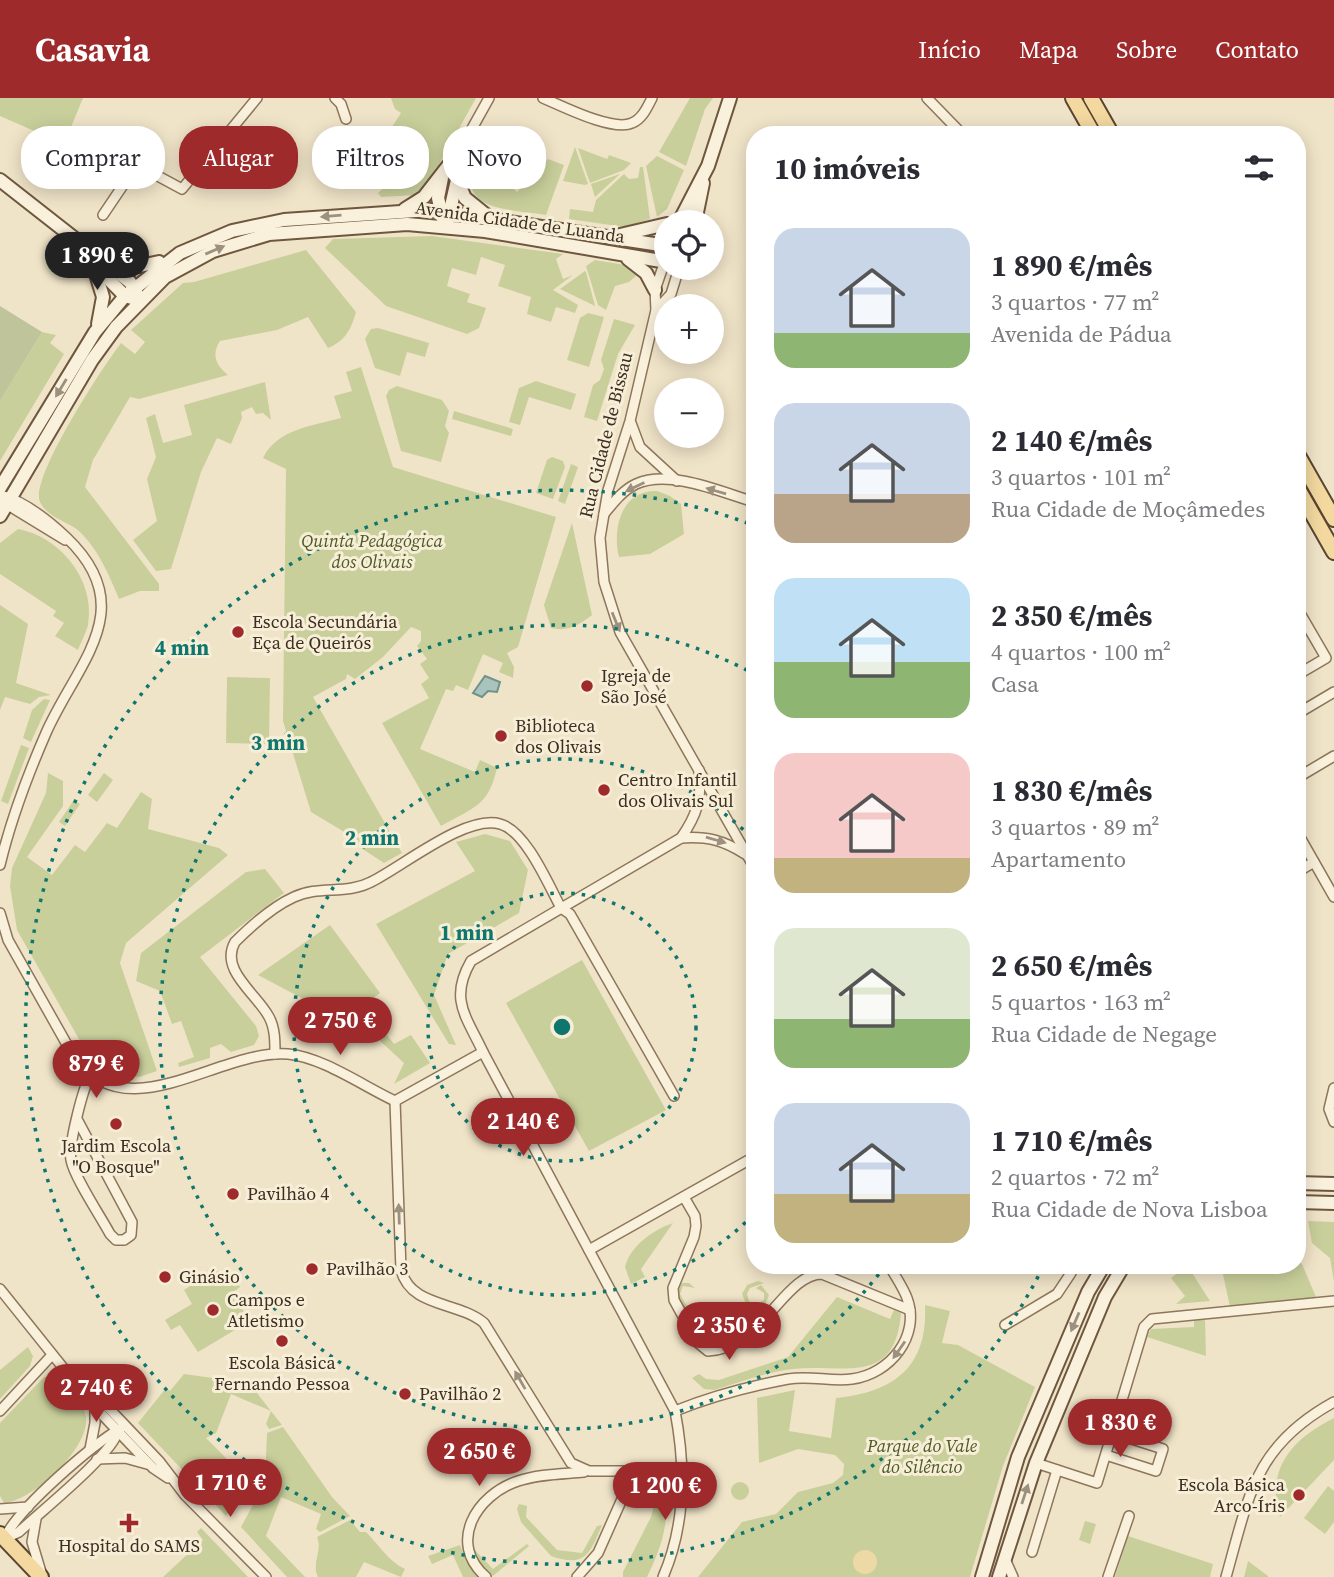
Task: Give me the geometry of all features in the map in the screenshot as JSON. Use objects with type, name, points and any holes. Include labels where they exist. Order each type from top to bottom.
[{"type":"main road","points":[[697,210],[704,176],[730,98]]},
{"type":"main road","points":[[1073,98],[1089,126]]},
{"type":"main road","points":[[1091,98],[1107,126]]},
{"type":"main road","points":[[399,210],[418,203],[443,171]]},
{"type":"main road","points":[[443,174],[439,191],[445,212],[445,226]]},
{"type":"main road","points":[[684,210],[704,176]]},
{"type":"main road","points":[[0,180],[95,260],[125,296],[139,301]]},
{"type":"main road","points":[[445,212],[454,189]]},
{"type":"main road","points":[[462,189],[470,204],[496,219]]},
{"type":"main road","points":[[681,210],[685,206]]},
{"type":"main road","name":"Avenida Cidade de Luanda","points":[[0,488],[97,329],[125,296],[170,259],[214,237],[263,223],[399,210],[445,212],[654,244]]},
{"type":"main road","name":"Avenida Cidade de Luanda","points":[[3,503],[100,348],[139,301],[165,277],[191,261],[251,238],[378,225],[445,226],[654,258]]},
{"type":"main road","points":[[610,237],[654,226]]},
{"type":"main road","points":[[615,253],[640,267],[655,290]]},
{"type":"main road","points":[[95,260],[140,267],[170,259]]},
{"type":"main road","points":[[95,260],[135,286],[139,301]]},
{"type":"main road","points":[[95,260],[103,297],[97,329]]},
{"type":"main road","points":[[1306,470],[1334,519]]},
{"type":"main road","points":[[1306,503],[1334,552]]},
{"type":"main road","points":[[1306,1183],[1334,1184]]},
{"type":"main road","points":[[1306,1202],[1334,1203]]},
{"type":"main road","points":[[983,1576],[1018,1457],[1088,1292],[1099,1274]]},
{"type":"main road","points":[[999,1577],[1036,1462],[1105,1297],[1119,1274]]},
{"type":"main road","points":[[2,1536],[42,1577]]},
{"type":"street","points":[[103,215],[134,169],[143,168],[182,189],[257,98]]},
{"type":"street","points":[[335,98],[341,104],[346,119]]},
{"type":"street","points":[[473,126],[489,98]]},
{"type":"street","points":[[543,98],[609,124],[625,126],[642,115],[652,98]]},
{"type":"street","points":[[927,98],[954,126]]},
{"type":"street","name":"Rua Cidade de Bissau","points":[[655,294],[659,280]]},
{"type":"street","name":"Rua Cidade de Bissau","points":[[654,319],[630,421],[603,515],[600,556],[610,605],[620,632],[746,852]]},
{"type":"street","points":[[630,421],[640,447],[677,481]]},
{"type":"street","points":[[603,515],[625,491],[637,483],[677,481],[746,500]]},
{"type":"street","points":[[0,865],[46,733],[92,650],[100,628],[102,608],[97,583],[88,562],[73,544],[3,503]]},
{"type":"street","points":[[1306,624],[1326,658],[1306,670]]},
{"type":"street","points":[[1306,709],[1334,692]]},
{"type":"street","points":[[1306,773],[1334,756]]},
{"type":"street","points":[[663,1577],[674,1552],[681,1518],[682,1471],[675,1412],[482,1052],[458,999],[461,978],[471,961],[681,838],[695,819],[701,797],[699,770]]},
{"type":"street","points":[[275,1054],[270,1018],[235,971],[230,954],[239,938],[289,899],[309,892],[361,886],[467,827],[490,822],[506,826],[519,836],[561,908],[570,914],[674,1096]]},
{"type":"street","points":[[681,838],[703,836],[726,842],[746,855]]},
{"type":"street","points":[[1306,848],[1334,897]]},
{"type":"street","points":[[1306,867],[1314,862]]},
{"type":"street","points":[[0,913],[14,951],[74,1057],[91,1075],[116,1087],[146,1089],[275,1054],[316,1061],[395,1101]]},
{"type":"street","points":[[395,1101],[482,1052]]},
{"type":"street","points":[[78,1119],[132,1222],[131,1235],[124,1240],[116,1240],[110,1234],[70,1160],[84,1085],[91,1075]]},
{"type":"street","points":[[1334,1088],[1329,1109],[1334,1122]]},
{"type":"street","points":[[395,1101],[401,1270],[406,1282],[420,1296],[469,1312],[484,1322],[564,1455],[579,1468],[589,1471]]},
{"type":"street","points":[[589,1250],[746,1162]]},
{"type":"street","points":[[684,1197],[695,1216],[696,1226],[673,1288],[674,1300],[697,1342],[708,1351],[730,1346],[765,1322],[787,1294],[815,1274],[822,1274],[909,1310]]},
{"type":"street","points":[[675,1412],[693,1404],[789,1379],[850,1380],[865,1377],[890,1363],[899,1352],[910,1325],[907,1298],[894,1274]]},
{"type":"street","points":[[1005,1325],[1057,1294],[1070,1274]]},
{"type":"street","points":[[0,1289],[52,1355],[77,1381],[94,1406],[159,1461],[173,1482]]},
{"type":"street","points":[[1036,1462],[1097,1483],[1144,1327],[1152,1319],[1334,1301]]},
{"type":"street","points":[[0,1411],[52,1355]]},
{"type":"street","points":[[77,1381],[92,1391],[153,1468]]},
{"type":"street","points":[[1226,1577],[1245,1509],[1267,1458],[1287,1434],[1334,1402]]},
{"type":"street","points":[[89,1451],[95,1423],[94,1406]]},
{"type":"street","points":[[2,1536],[89,1451],[109,1433],[121,1428]]},
{"type":"street","points":[[2,1536],[19,1532],[97,1459],[116,1439],[121,1428]]},
{"type":"street","points":[[1106,1455],[1156,1471],[1163,1449],[1113,1433]]},
{"type":"street","points":[[97,1459],[125,1458],[153,1468],[173,1482],[266,1577]]},
{"type":"street","points":[[69,1470],[77,1478]]},
{"type":"street","points":[[1032,1552],[1057,1470]]},
{"type":"street","points":[[486,1577],[468,1552],[466,1537],[470,1524],[492,1496],[519,1481],[589,1471],[682,1471]]},
{"type":"street","points":[[577,1577],[598,1553],[634,1472]]},
{"type":"street","points":[[0,1509],[30,1506]]},
{"type":"street","points":[[38,1514],[32,1529],[32,1542],[42,1577]]},
{"type":"street","points":[[1108,1577],[1129,1516]]},
{"type":"street","points":[[1005,1559],[1013,1577]]},
{"type":"green space","points":[[0,98],[83,98],[71,126],[23,126],[0,116]]},
{"type":"green space","points":[[391,98],[476,98],[460,126],[443,126],[443,157],[429,182],[429,126],[393,126],[401,113],[395,109]]},
{"type":"green space","points":[[690,98],[713,98],[705,109],[686,166],[659,152]]},
{"type":"green space","points":[[575,147],[588,184],[585,185],[563,181]]},
{"type":"green space","points":[[578,148],[607,159],[609,155],[631,163],[624,170],[590,183]]},
{"type":"green space","points":[[657,156],[684,170],[666,210],[655,210],[646,166]]},
{"type":"green space","points":[[548,159],[564,165],[546,215],[499,208],[477,196],[473,189],[514,189],[517,192],[520,189],[546,189],[546,161]]},
{"type":"green space","points":[[640,167],[643,167],[650,219],[624,227],[569,219],[570,209],[593,212],[596,200],[624,174],[629,179],[638,178]]},
{"type":"green space","points":[[620,174],[595,197],[591,184]]},
{"type":"green space","points":[[382,189],[423,189],[417,195],[381,197],[378,193]]},
{"type":"green space","points":[[432,236],[563,254],[556,259],[563,279],[573,275],[553,290],[578,305],[575,313],[556,307],[551,322],[527,314],[531,297],[498,286],[505,265],[481,257],[476,275],[452,268],[447,286],[470,294],[467,302],[486,308],[479,328],[467,334],[386,306],[325,248],[333,239]]},
{"type":"green space","points":[[306,250],[356,312],[343,338],[328,348],[308,317],[277,330],[220,341],[216,360],[228,375],[139,399],[130,397],[93,460],[85,487],[159,584],[159,591],[140,591],[119,599],[104,565],[88,541],[77,530],[48,512],[40,502],[40,489],[56,447],[121,343],[135,354],[145,342],[131,330],[183,283]]},
{"type":"green space","points":[[595,260],[625,265],[638,274],[629,282],[615,286],[606,310],[598,305],[586,266]]},
{"type":"green space","points":[[586,272],[595,306],[560,289]]},
{"type":"green space","points":[[0,306],[42,332],[0,401]]},
{"type":"green space","points":[[588,313],[604,317],[589,367],[567,360],[580,318]]},
{"type":"green space","points":[[614,319],[635,325],[618,354],[597,421],[584,417],[593,385],[600,380],[604,369],[601,360]]},
{"type":"green space","points":[[378,328],[429,343],[425,357],[407,352],[400,376],[375,368],[365,339],[371,329]]},
{"type":"green space","points":[[42,332],[56,335],[50,343],[64,354],[0,461],[0,401]]},
{"type":"green space","name":"Quinta Pedagógica dos Olivais","points":[[361,367],[393,467],[556,517],[518,647],[507,653],[514,667],[513,678],[499,672],[503,663],[483,654],[468,690],[456,685],[453,691],[446,689],[420,749],[475,772],[480,760],[497,768],[489,791],[478,805],[441,826],[382,723],[429,698],[421,684],[429,678],[420,664],[427,659],[417,646],[421,641],[421,631],[411,627],[383,657],[355,679],[347,674],[346,679],[313,697],[402,853],[384,863],[355,844],[356,839],[311,812],[283,721],[286,469],[263,458],[269,448],[286,435],[341,418],[334,396],[352,391],[346,372]]},
{"type":"green space","points":[[536,381],[576,394],[571,410],[529,397],[520,425],[509,422],[519,388]]},
{"type":"green space","points":[[265,382],[271,420],[263,413],[256,414],[252,407],[241,412],[242,418],[231,444],[217,438],[201,472],[171,569],[156,571],[133,540],[157,521],[147,479],[156,457],[146,418],[155,414],[163,443],[192,435],[184,405]]},
{"type":"green space","points":[[397,386],[442,400],[449,411],[445,426],[449,433],[441,462],[401,451],[386,396],[389,390]]},
{"type":"green space","points":[[454,411],[513,429],[511,436],[452,419]]},
{"type":"green space","points":[[552,457],[563,461],[565,467],[553,499],[536,493],[547,460]]},
{"type":"green space","points":[[571,464],[578,467],[565,504],[558,501]]},
{"type":"green space","points":[[657,491],[681,504],[684,534],[650,554],[619,557],[618,524],[627,504],[645,492]]},
{"type":"green space","points":[[572,523],[592,615],[573,627],[551,628],[544,605]]},
{"type":"green space","points":[[18,529],[48,541],[61,551],[81,577],[89,609],[88,625],[78,650],[55,636],[64,623],[53,616],[56,611],[0,574],[0,543]]},
{"type":"green space","points":[[0,605],[28,624],[16,683],[51,695],[39,697],[30,704],[5,697],[0,710]]},
{"type":"green space","points":[[227,677],[270,678],[269,744],[226,743]]},
{"type":"green space","points":[[44,699],[50,700],[31,742],[23,738],[32,710]]},
{"type":"green space","points":[[21,745],[29,748],[8,804],[1,801]]},
{"type":"green space","points":[[48,773],[63,781],[63,806],[27,857],[52,875],[75,845],[85,852],[107,823],[117,828],[141,792],[152,799],[148,829],[219,848],[228,855],[126,943],[120,963],[157,1071],[139,1077],[115,1073],[88,1055],[17,930],[10,886],[12,868],[46,793]]},
{"type":"green space","points":[[104,773],[113,780],[97,802],[88,795]]},
{"type":"green space","points":[[74,800],[80,804],[65,826],[59,822]]},
{"type":"green space","points":[[485,834],[510,841],[528,870],[519,913],[448,954],[434,995],[456,1045],[449,1044],[376,924],[475,871],[456,842]]},
{"type":"green space","points":[[265,869],[284,893],[200,957],[256,1026],[259,1036],[254,1045],[231,1052],[221,1044],[210,1048],[210,1058],[179,1067],[178,1063],[194,1057],[181,1021],[172,1024],[160,991],[136,981],[141,953],[246,872]]},
{"type":"green space","points":[[330,925],[380,993],[364,1005],[394,1044],[411,1035],[430,1063],[394,1084],[404,1063],[377,1038],[258,975]]},
{"type":"green space","points":[[582,960],[666,1110],[589,1151],[506,1003]]},
{"type":"green space","points":[[1308,1221],[1334,1222],[1334,1282],[1330,1258],[1312,1243]]},
{"type":"green space","points":[[673,1223],[641,1269],[645,1277],[631,1284],[625,1267],[632,1252],[651,1234]]},
{"type":"green space","name":"Campos e Atletismo","points":[[216,1269],[224,1279],[232,1274],[240,1287],[232,1293],[250,1321],[198,1352],[180,1325],[171,1330],[165,1320],[192,1304],[184,1290]]},
{"type":"green space","points":[[1306,1273],[1316,1297],[1230,1307],[1223,1274]]},
{"type":"green space","points":[[1176,1274],[1193,1274],[1210,1301],[1176,1304],[1185,1296],[1171,1278]]},
{"type":"green space","points":[[758,1281],[764,1283],[750,1288],[747,1294],[749,1301],[755,1305],[764,1300],[764,1293],[756,1288],[761,1285],[769,1295],[765,1305],[755,1309],[746,1304],[742,1294],[747,1285]]},
{"type":"green space","points":[[682,1283],[689,1283],[695,1288],[683,1286],[680,1294],[706,1340],[699,1335],[678,1296],[677,1289]]},
{"type":"green space","points":[[837,1297],[890,1319],[894,1310],[901,1313],[897,1337],[888,1353],[877,1362],[863,1367],[783,1370],[714,1390],[704,1389],[692,1378],[699,1374],[706,1379],[719,1380],[788,1357]]},
{"type":"green space","name":"Parque do Vale do Silêncio","points":[[925,1305],[950,1311],[942,1343],[958,1345],[1035,1387],[1003,1466],[970,1577],[698,1577],[742,1522],[776,1514],[798,1492],[833,1483],[843,1475],[844,1464],[835,1455],[798,1449],[759,1463],[757,1398],[795,1390],[789,1431],[831,1438],[836,1398],[875,1390],[903,1372],[913,1360],[921,1345]]},
{"type":"green space","points":[[1194,1317],[1205,1320],[1206,1356],[1147,1337],[1151,1329],[1194,1327]]},
{"type":"green space","points":[[28,1347],[33,1356],[30,1366],[0,1399],[0,1370]]},
{"type":"green space","points":[[184,1374],[249,1383],[271,1411],[231,1394],[216,1433],[206,1438],[239,1471],[242,1470],[247,1482],[226,1516],[138,1423],[166,1388],[170,1391]]},
{"type":"green space","points":[[44,1377],[56,1378],[79,1401],[85,1411],[85,1430],[69,1457],[44,1483],[16,1500],[4,1503],[0,1496],[0,1423]]},
{"type":"green space","points":[[271,1411],[282,1425],[269,1429],[266,1424]]},
{"type":"green space","points":[[1334,1418],[1334,1460],[1280,1517],[1276,1484],[1286,1457],[1306,1436]]},
{"type":"green space","points":[[283,1427],[332,1497],[350,1516],[320,1532],[316,1529],[321,1514],[281,1497],[266,1536],[305,1577],[287,1577],[241,1527],[265,1483],[267,1433]]},
{"type":"green space","points":[[643,1481],[655,1488],[663,1498],[666,1510],[662,1539],[647,1577],[623,1577],[623,1572],[651,1517],[657,1495],[639,1487]]},
{"type":"green space","points":[[740,1482],[746,1485],[749,1491],[746,1497],[740,1500],[734,1497],[731,1491],[734,1485]]},
{"type":"green space","points":[[1328,1486],[1334,1491],[1334,1522],[1325,1534],[1304,1518]]},
{"type":"green space","points":[[519,1504],[527,1506],[526,1517],[557,1550],[582,1553],[597,1526],[602,1525],[594,1544],[585,1556],[572,1560],[562,1559],[551,1556],[521,1522],[517,1509]]},
{"type":"green space","points":[[350,1520],[360,1532],[366,1532],[389,1558],[405,1569],[401,1577],[364,1562],[356,1577],[318,1577],[317,1537]]},
{"type":"green space","points":[[1085,1521],[1096,1524],[1090,1544],[1079,1540]]},
{"type":"green space","points":[[201,1528],[248,1577],[163,1577],[203,1540],[197,1532]]},
{"type":"green space","points":[[1128,1536],[1213,1564],[1210,1577],[1115,1577]]},
{"type":"green space","points":[[469,1544],[493,1569],[527,1544],[529,1546],[493,1576],[480,1567]]},
{"type":"green space","points":[[460,1545],[467,1562],[478,1577],[463,1577],[453,1555],[432,1564],[428,1556]]},
{"type":"green space","points":[[1248,1561],[1268,1576],[1268,1577],[1244,1577]]},
{"type":"sand","points":[[865,1550],[876,1557],[877,1562],[870,1573],[865,1574],[854,1567],[853,1562],[860,1551]]},
{"type":"water","points":[[485,676],[500,682],[497,692],[488,691],[482,697],[473,693]]},
{"type":"place","name":"Escola Secundária Eça de Queirós","points":[[238,632]]},
{"type":"place","name":"Igreja de São José","points":[[587,686]]},
{"type":"place","name":"Biblioteca dos Olivais","points":[[501,736]]},
{"type":"place","name":"Centro Infantil dos Olivais Sul","points":[[604,790]]},
{"type":"place","name":"Jardim Escola \"O Bosque\"","points":[[116,1124]]},
{"type":"place","name":"Pavilhão 4","points":[[233,1194]]},
{"type":"place","name":"Pavilhão 3","points":[[312,1269]]},
{"type":"place","name":"Ginásio","points":[[165,1277]]},
{"type":"place","name":"Campos e Atletismo","points":[[213,1310]]},
{"type":"place","name":"Escola Básica Fernando Pessoa","points":[[282,1341]]},
{"type":"place","name":"Pavilhão 2","points":[[405,1394]]},
{"type":"place","name":"Escola Básica Arco-Íris","points":[[1299,1495]]},
{"type":"place","name":"Hospital do SAMS","points":[[129,1523]]}]
